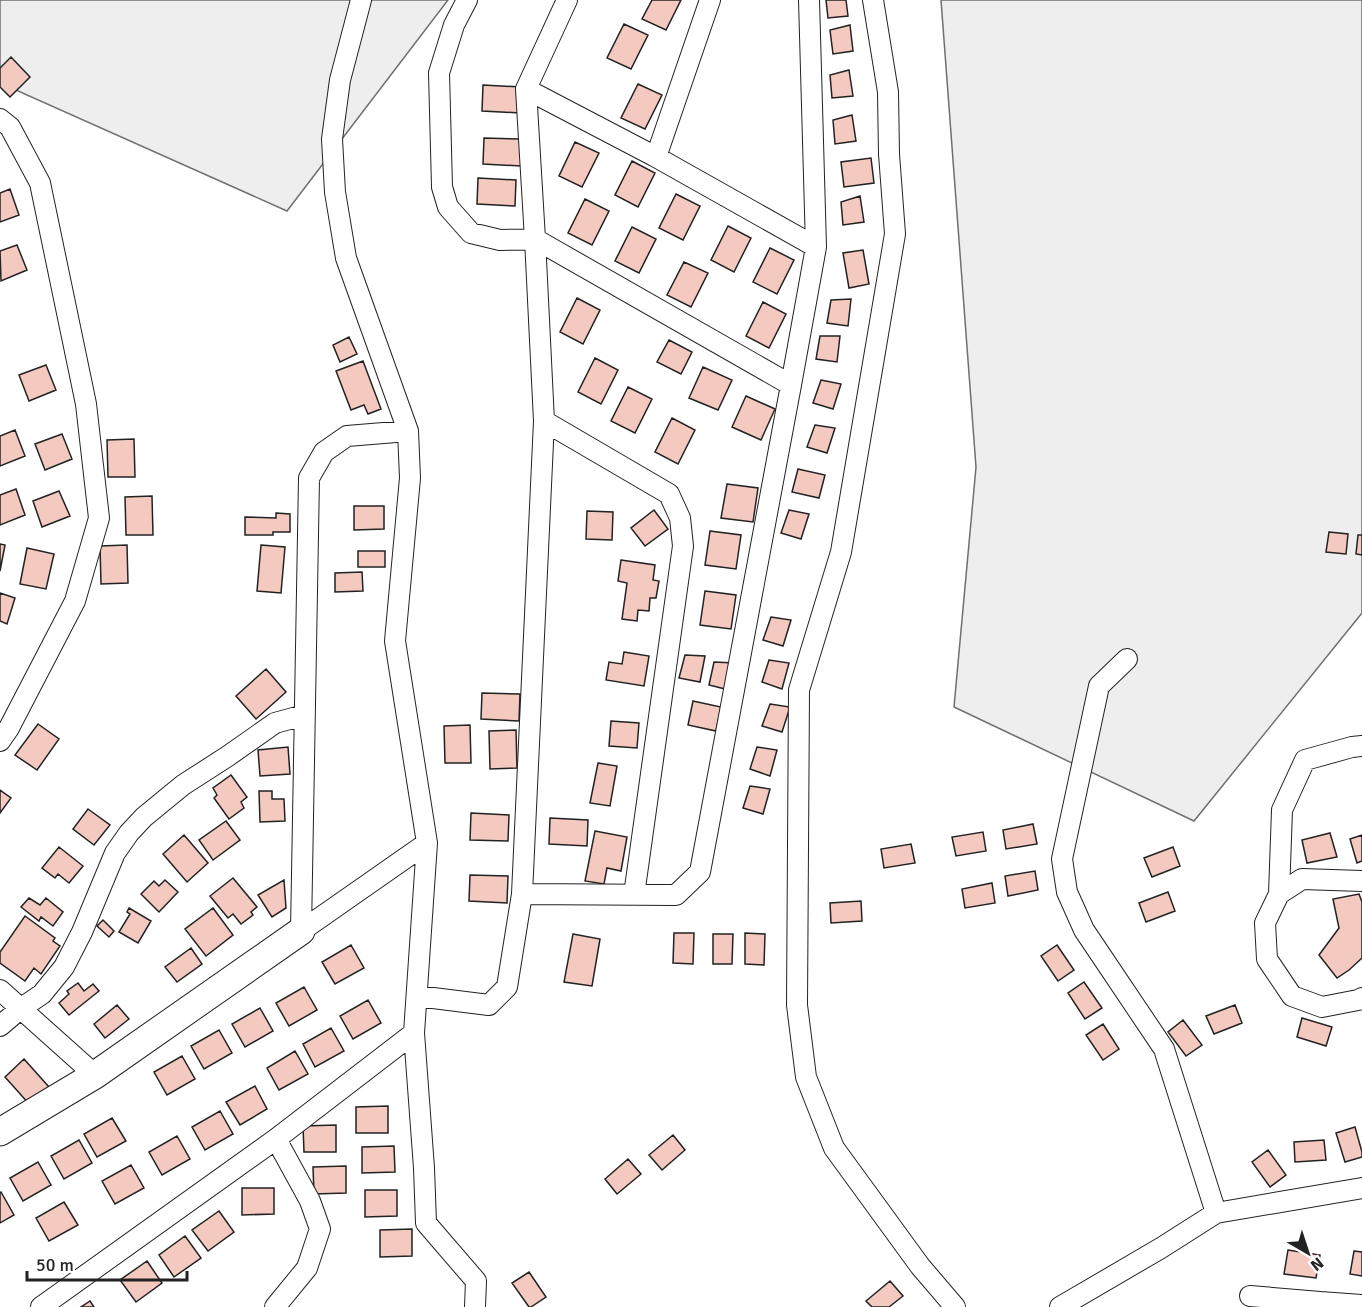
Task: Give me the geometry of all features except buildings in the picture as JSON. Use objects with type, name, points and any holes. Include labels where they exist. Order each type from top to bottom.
[{"type":"street","points":[[361,0],[340,80],[332,140],[335,192],[346,258],[408,431],[410,478],[395,641],[427,843],[414,1033],[426,1223],[476,1281],[475,1307]]},
{"type":"street","points":[[467,0],[454,25],[439,73],[442,187],[448,207],[471,233],[500,240],[535,239],[791,386]]},
{"type":"street","points":[[417,996],[489,1005],[507,987],[522,894],[544,421],[526,89],[567,0]]},
{"type":"street","points":[[656,157],[710,0]]},
{"type":"street","points":[[522,894],[676,895],[700,872],[816,247],[809,0]]},
{"type":"street","points":[[873,0],[888,92],[889,154],[895,234],[841,552],[799,690],[797,1005],[806,1077],[834,1148],[920,1266],[955,1307]]},
{"type":"street","points":[[526,89],[656,157],[816,247]]},
{"type":"street","points":[[0,119],[10,127],[40,183],[86,404],[99,518],[75,601],[0,741]]},
{"type":"street","points":[[544,421],[669,494],[680,518],[683,546],[634,895]]},
{"type":"street","points":[[301,931],[309,478],[324,452],[347,436],[408,431]]},
{"type":"street","points":[[1127,659],[1099,687],[1062,859],[1067,892],[1084,930],[1164,1049],[1216,1213]]},
{"type":"street","points":[[0,1026],[20,1008],[42,994],[64,967],[82,932],[115,853],[144,817],[183,785],[275,723],[304,715]]},
{"type":"street","points":[[1362,746],[1305,760],[1282,810],[1279,894],[1265,923],[1267,959],[1292,996],[1322,1007],[1362,998]]},
{"type":"street","points":[[0,1132],[95,1075],[427,843]]},
{"type":"street","points":[[1279,894],[1302,879],[1362,881]]},
{"type":"street","points":[[0,990],[95,1075]]},
{"type":"street","points":[[41,1307],[276,1138],[414,1033]]},
{"type":"street","points":[[274,1307],[307,1268],[320,1229],[310,1202],[276,1138]]},
{"type":"street","points":[[1060,1307],[1216,1213],[1362,1188]]},
{"type":"street","points":[[1250,1296],[1318,1304],[1362,1305]]},
{"type":"shaded area","points":[[0,0],[448,0],[287,211],[0,83]]},
{"type":"shaded area","points":[[941,0],[1362,0],[1362,613],[1194,821],[954,707],[976,467]]}]
